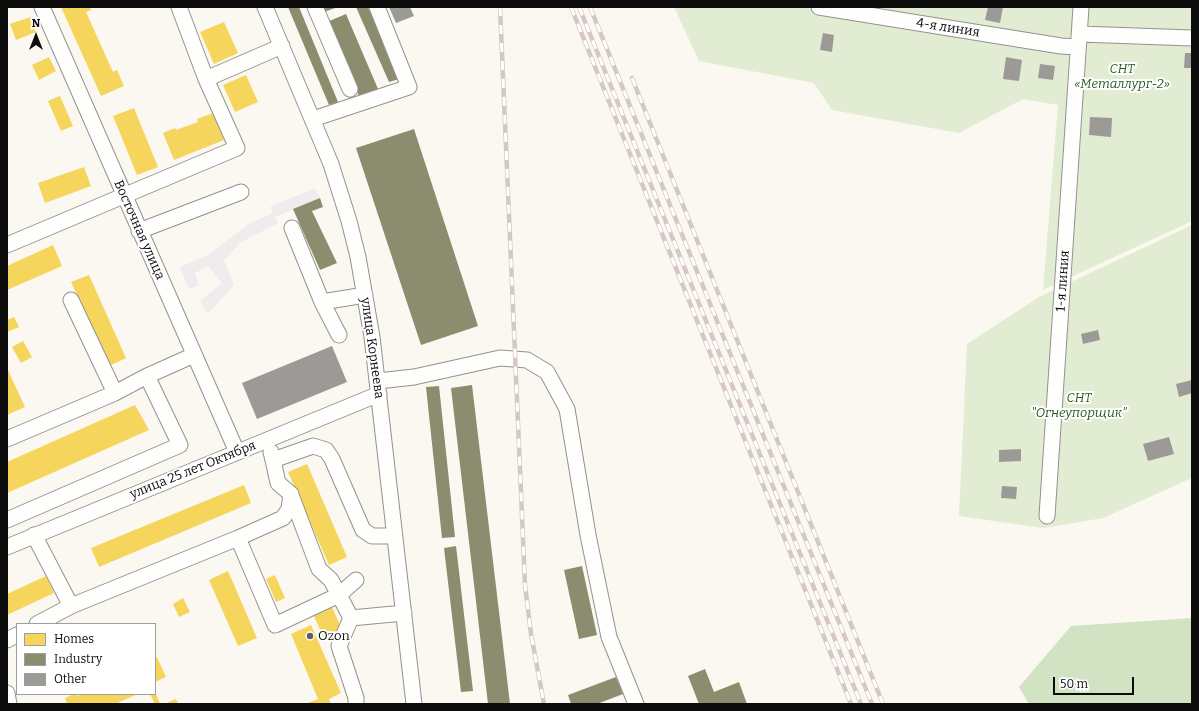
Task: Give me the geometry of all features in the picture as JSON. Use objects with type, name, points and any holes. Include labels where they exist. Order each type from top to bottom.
[{"type":"street","name":"Восточная улица","points":[[42,7],[139,231],[238,452]]},
{"type":"street","points":[[7,245],[238,148],[206,79],[179,7]]},
{"type":"street","name":"улица Корнеева","points":[[265,7],[331,164],[346,208],[365,295],[378,387],[414,704]]},
{"type":"street","points":[[315,7],[350,89]]},
{"type":"street","points":[[313,119],[409,87],[377,7]]},
{"type":"street","name":"4-я линия","points":[[819,7],[1061,46],[1079,40],[1192,38]]},
{"type":"street","name":"1-я линия","points":[[1047,516],[1081,7]]},
{"type":"street","points":[[206,79],[282,46]]},
{"type":"street","points":[[139,231],[241,192]]},
{"type":"street","points":[[292,228],[322,302],[339,335]]},
{"type":"street","points":[[322,302],[365,295]]},
{"type":"street","points":[[71,300],[114,393]]},
{"type":"street","points":[[7,439],[114,393],[194,355]]},
{"type":"street","name":"улица 25 лет Октября","points":[[7,547],[266,440],[378,387],[500,358],[527,360],[547,372],[567,409],[588,534],[609,637],[636,704]]},
{"type":"street","points":[[7,520],[180,445],[147,376]]},
{"type":"street","points":[[266,440],[274,460],[278,483],[291,494],[319,569],[331,580],[351,618]]},
{"type":"street","points":[[274,460],[313,446],[326,450],[332,459],[363,530],[372,536],[394,536]]},
{"type":"street","points":[[39,623],[71,606],[238,538],[282,518],[289,509],[291,494]]},
{"type":"street","points":[[34,535],[71,606]]},
{"type":"street","points":[[238,538],[275,625],[339,595],[356,580]]},
{"type":"street","points":[[351,618],[404,613]]},
{"type":"street","points":[[351,618],[339,646],[356,698],[356,704]]},
{"type":"street","points":[[7,640],[16,636]]},
{"type":"street","points":[[7,693],[9,704]]},
{"type":"shaded area","points":[[315,188],[320,198],[275,217],[278,223],[240,243],[224,260],[234,285],[208,314],[200,301],[222,283],[208,266],[195,273],[199,286],[189,289],[180,267],[208,255],[247,225],[273,213],[270,207]]},
{"type":"green space","name":"СНТ «Металлург-2»","points":[[674,7],[1192,7],[1192,221],[1043,290],[1058,105],[1023,99],[959,133],[832,110],[814,83],[699,61]]},
{"type":"green space","name":"СНТ \"Огнеупорщик\"","points":[[1192,225],[1192,478],[1103,518],[1043,528],[959,516],[967,344],[1039,297]]},
{"type":"green space","points":[[1192,618],[1192,704],[1029,704],[1019,687],[1071,626]]},
{"type":"building: Homes","points":[[61,7],[90,7],[91,10],[86,12],[113,72],[117,70],[124,86],[101,96]]},
{"type":"building: Homes","points":[[31,17],[36,32],[16,40],[10,24]]},
{"type":"building: Homes","points":[[224,22],[238,53],[214,64],[200,32]]},
{"type":"building: Homes","points":[[49,57],[56,71],[39,80],[32,65]]},
{"type":"building: Homes","points":[[246,75],[258,102],[235,112],[223,85]]},
{"type":"building: Homes","points":[[60,96],[73,126],[61,131],[48,101]]},
{"type":"building: Homes","points":[[134,108],[158,167],[137,175],[113,116]]},
{"type":"building: Homes","points":[[213,113],[224,140],[174,160],[163,133],[198,122],[197,119]]},
{"type":"building: Homes","points":[[84,167],[91,186],[45,203],[38,183]]},
{"type":"building: Homes","points":[[53,245],[62,266],[7,290],[7,266]]},
{"type":"building: Homes","points":[[89,275],[126,358],[109,366],[71,282]]},
{"type":"building: Homes","points":[[14,317],[19,327],[7,332],[7,320]]},
{"type":"building: Homes","points":[[23,341],[32,357],[21,363],[12,347]]},
{"type":"building: Homes","points":[[7,368],[25,407],[7,415]]},
{"type":"building: Homes","points":[[135,405],[149,430],[7,493],[7,462]]},
{"type":"building: Homes","points":[[307,464],[347,557],[329,565],[288,472]]},
{"type":"building: Homes","points":[[244,485],[251,503],[99,567],[91,548]]},
{"type":"building: Homes","points":[[228,571],[257,638],[238,646],[209,580]]},
{"type":"building: Homes","points":[[275,575],[285,598],[276,602],[266,579]]},
{"type":"building: Homes","points":[[46,576],[54,593],[7,615],[7,594]]},
{"type":"building: Homes","points":[[183,598],[190,612],[179,617],[173,604]]},
{"type":"building: Homes","points":[[330,602],[342,630],[324,638],[311,610]]},
{"type":"building: Homes","points":[[311,625],[341,693],[329,699],[331,704],[305,704],[318,699],[291,634]]},
{"type":"building: Homes","points":[[156,658],[166,677],[156,682]]},
{"type":"building: Homes","points":[[156,694],[160,704],[155,704],[150,695]]},
{"type":"building: Homes","points":[[72,695],[136,695],[115,704],[67,704],[65,698]]},
{"type":"building: Homes","points":[[176,699],[178,704],[164,704]]},
{"type":"building: Industry","points":[[288,7],[299,7],[338,102],[329,105]]},
{"type":"building: Industry","points":[[322,7],[338,7],[324,12]]},
{"type":"building: Industry","points":[[356,7],[368,7],[399,79],[389,82]]},
{"type":"building: Industry","points":[[346,14],[378,89],[359,96],[327,22]]},
{"type":"building: Industry","points":[[414,129],[478,326],[421,345],[356,148]]},
{"type":"building: Industry","points":[[320,198],[323,207],[312,211],[337,263],[320,270],[293,209]]},
{"type":"building: Industry","points":[[472,385],[510,704],[488,704],[451,388]]},
{"type":"building: Industry","points":[[439,386],[455,537],[442,538],[426,387]]},
{"type":"building: Industry","points":[[456,546],[473,691],[461,692],[444,548]]},
{"type":"building: Industry","points":[[582,566],[597,635],[579,639],[564,570]]},
{"type":"building: Industry","points":[[705,669],[714,692],[739,682],[747,704],[699,704],[688,676]]},
{"type":"building: Industry","points":[[616,677],[623,694],[597,704],[571,704],[568,695]]},
{"type":"building: Other","points":[[389,7],[410,7],[414,16],[396,23]]},
{"type":"building: Other","points":[[988,7],[1003,7],[1000,23],[985,20]]},
{"type":"building: Other","points":[[823,33],[834,35],[832,52],[820,50]]},
{"type":"building: Other","points":[[1185,53],[1192,53],[1192,68],[1184,68]]},
{"type":"building: Other","points":[[1006,57],[1022,60],[1019,81],[1003,79]]},
{"type":"building: Other","points":[[1040,64],[1055,66],[1053,80],[1038,78]]},
{"type":"building: Other","points":[[1090,117],[1112,118],[1111,137],[1089,135]]},
{"type":"building: Other","points":[[1098,330],[1100,340],[1083,344],[1081,334]]},
{"type":"building: Other","points":[[332,346],[347,382],[257,419],[242,383]]},
{"type":"building: Other","points":[[1192,380],[1192,393],[1179,397],[1176,384]]},
{"type":"building: Other","points":[[1169,437],[1174,454],[1148,461],[1143,444]]},
{"type":"building: Other","points":[[1021,449],[1021,461],[999,462],[999,450]]},
{"type":"building: Other","points":[[1002,486],[1017,487],[1016,499],[1001,498]]},
{"type":"railway","points":[[500,7],[525,585],[531,634],[544,704]]},
{"type":"railway","points":[[571,7],[851,704]]},
{"type":"railway","points":[[579,7],[861,704]]},
{"type":"railway","points":[[590,7],[872,704]]},
{"type":"railway","points":[[632,78],[883,704]]},
{"type":"place","name":"Ozon","points":[[310,636]]}]
